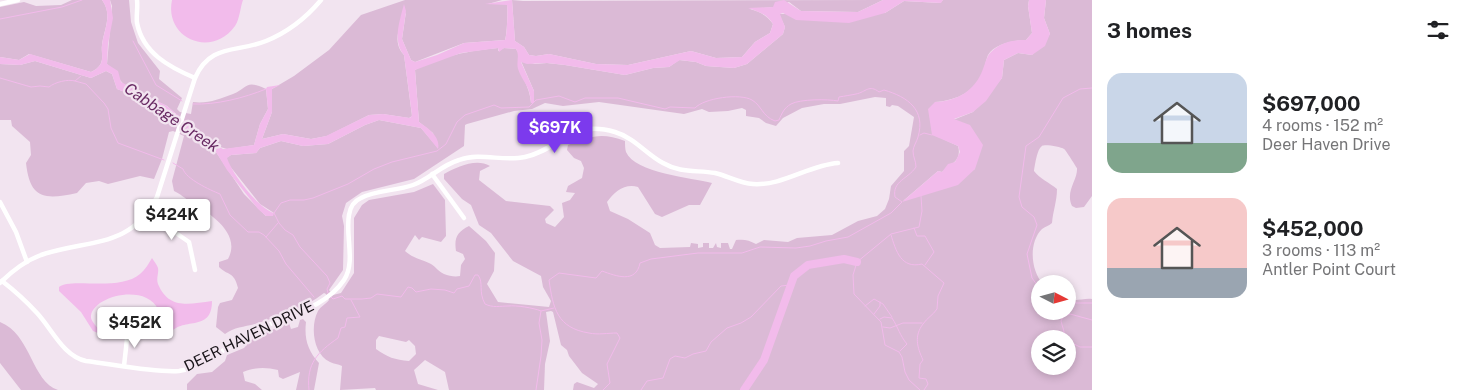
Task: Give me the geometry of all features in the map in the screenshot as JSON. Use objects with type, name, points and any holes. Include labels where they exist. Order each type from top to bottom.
[{"type":"street","points":[[0,4],[18,0]]},
{"type":"street","points":[[137,0],[138,26],[146,44],[164,62],[195,78]]},
{"type":"street","points":[[1,282],[27,262],[53,252],[115,238],[131,229],[147,213],[157,196],[195,78],[202,64],[214,54],[255,45],[277,36],[305,17],[321,0]]},
{"type":"street","name":"DEER HAVEN DRIVE","points":[[1,282],[36,312],[71,354],[86,361],[170,371],[192,368],[254,331],[305,311],[344,282],[349,269],[348,216],[353,204],[366,196],[416,184],[456,161],[472,157],[512,159],[527,157],[541,152],[568,135],[589,129],[605,130],[628,137],[661,162],[674,168],[692,172],[714,173],[752,184],[777,181],[816,166],[838,163]]},
{"type":"street","points":[[432,174],[464,218]]},
{"type":"street","points":[[0,202],[16,232],[27,262]]},
{"type":"street","points":[[147,213],[189,242],[195,270]]},
{"type":"street","points":[[124,366],[128,330]]},
{"type":"shaded area","points":[[72,0],[102,0],[107,11],[107,22],[102,45],[102,60],[96,69],[91,72],[29,54],[19,60],[0,57],[0,7],[24,2],[36,6],[61,5]]},
{"type":"shaded area","points":[[110,0],[129,0],[131,22],[138,43],[160,71],[159,79],[182,98],[177,109],[180,112],[191,114],[193,102],[208,102],[238,92],[250,85],[266,89],[268,109],[260,124],[254,145],[227,149],[217,146],[197,132],[167,106],[125,86],[107,64],[112,6]]},
{"type":"shaded area","points":[[405,0],[502,0],[488,4],[507,4],[505,40],[464,43],[415,62],[411,60],[402,39],[406,12],[399,28],[398,45],[404,55],[412,116],[409,118],[383,114],[369,115],[327,136],[311,139],[283,134],[262,139],[272,112],[272,89],[294,76],[329,50],[361,15]]},
{"type":"shaded area","points":[[512,0],[883,0],[858,12],[801,11],[789,2],[774,7],[750,9],[763,14],[773,24],[770,33],[755,42],[742,57],[716,58],[691,51],[628,65],[596,64],[549,54],[529,55],[524,47],[515,41]]},
{"type":"shaded area","points":[[943,0],[1029,0],[1028,6],[1032,33],[1026,40],[1005,43],[991,51],[981,78],[965,94],[953,99],[935,102],[932,134],[958,146],[959,155],[953,164],[942,172],[938,171],[903,201],[975,169],[953,120],[973,112],[1002,78],[1004,60],[1018,53],[1032,55],[1050,34],[1044,18],[1046,0],[1092,0],[1092,196],[1084,207],[1076,208],[1072,206],[1070,195],[1077,168],[1064,149],[1046,145],[1040,148],[1036,157],[1034,171],[1057,189],[1057,193],[1052,223],[1042,229],[1033,249],[1034,265],[1038,275],[1031,275],[1031,320],[1076,320],[1076,300],[1092,299],[1092,390],[573,390],[574,384],[577,382],[594,388],[598,384],[582,373],[569,356],[567,350],[561,345],[553,312],[551,311],[546,312],[550,341],[545,364],[544,390],[449,390],[445,372],[425,360],[414,370],[418,384],[438,390],[376,390],[375,388],[340,390],[342,366],[324,358],[315,339],[314,324],[319,309],[329,300],[326,294],[324,293],[291,312],[225,334],[216,327],[220,303],[232,300],[238,288],[233,276],[219,267],[219,262],[228,259],[231,241],[222,225],[174,191],[172,181],[184,136],[173,131],[169,132],[162,159],[154,179],[140,176],[108,184],[99,181],[86,183],[77,193],[47,196],[35,190],[28,175],[26,163],[31,155],[30,142],[12,126],[11,120],[0,120],[0,64],[20,65],[35,61],[91,78],[106,71],[112,74],[117,89],[135,96],[164,113],[216,152],[244,194],[266,216],[274,213],[260,204],[229,165],[226,158],[231,155],[256,153],[260,148],[281,141],[303,146],[328,144],[379,120],[421,128],[438,148],[433,133],[419,122],[415,70],[433,61],[466,52],[498,48],[498,51],[504,48],[516,49],[519,54],[519,67],[531,103],[533,103],[534,91],[521,61],[535,64],[565,65],[625,75],[653,68],[669,67],[679,60],[696,62],[706,66],[734,68],[747,64],[783,34],[785,27],[779,14],[885,13],[904,1],[940,3]],"holes":[[[875,97],[886,98],[886,106],[898,106],[914,117],[909,146],[904,151],[904,171],[891,186],[885,209],[877,216],[858,221],[832,235],[797,238],[788,242],[764,240],[756,244],[746,240],[736,240],[732,249],[730,249],[728,243],[721,243],[721,248],[717,247],[716,243],[713,248],[709,248],[709,243],[703,243],[703,247],[698,248],[698,244],[691,243],[690,247],[660,248],[655,245],[650,233],[628,219],[610,211],[607,202],[610,198],[624,187],[638,187],[655,214],[662,217],[689,205],[700,205],[712,183],[652,170],[631,159],[626,152],[625,141],[617,138],[596,136],[568,145],[567,150],[574,158],[581,161],[584,168],[582,178],[568,186],[566,192],[575,193],[570,200],[562,203],[564,217],[555,227],[546,223],[545,219],[554,210],[550,206],[506,201],[479,180],[480,171],[490,166],[473,163],[444,174],[444,179],[462,199],[471,205],[479,225],[491,233],[513,261],[541,276],[543,287],[551,301],[549,307],[498,302],[487,284],[494,271],[495,253],[486,241],[469,226],[459,233],[456,239],[456,251],[463,254],[465,259],[461,265],[460,276],[444,274],[431,264],[405,251],[415,235],[419,240],[422,237],[441,242],[446,236],[445,200],[433,184],[414,192],[369,200],[362,205],[354,218],[354,273],[341,293],[333,295],[329,290],[343,270],[344,226],[342,216],[346,203],[362,192],[414,179],[464,146],[465,125],[467,124],[514,111],[532,109],[545,103],[563,106],[599,102],[684,114],[702,109],[709,112],[742,108],[746,110],[746,116],[759,118],[766,123],[776,126],[783,118],[802,108],[824,104],[840,104]],[[379,336],[406,342],[409,340],[415,346],[416,354],[409,361],[391,358],[376,349],[376,340]]]},
{"type":"shaded area","points":[[303,319],[306,322],[308,344],[312,354],[319,363],[314,390],[296,390],[300,372],[283,379],[279,377],[278,370],[256,368],[243,372],[245,381],[255,384],[262,390],[187,390],[187,384],[197,374],[212,372],[225,361],[227,355],[244,348],[254,337],[289,323],[291,329],[298,327],[300,320]]},
{"type":"shaded area","points":[[0,322],[10,328],[18,337],[42,378],[58,390],[21,390],[0,363]]},
{"type":"water","name":"Cabbage Creek","points":[[102,0],[110,0],[113,18],[108,44],[107,64],[118,71],[121,82],[167,106],[209,141],[223,149],[254,145],[260,124],[268,109],[267,87],[280,85],[272,89],[272,112],[262,139],[283,134],[311,139],[326,136],[369,115],[383,114],[410,118],[412,115],[404,55],[398,43],[399,23],[404,4],[406,11],[402,39],[411,60],[415,62],[464,43],[505,40],[507,5],[485,4],[512,0],[515,41],[524,47],[529,55],[549,54],[596,64],[628,65],[691,51],[716,58],[742,57],[755,42],[770,33],[773,24],[759,12],[748,8],[773,7],[775,2],[784,0],[801,11],[858,12],[883,0],[943,0],[941,3],[904,1],[885,13],[849,23],[796,20],[783,13],[780,14],[785,27],[783,34],[747,64],[734,68],[706,66],[696,62],[680,60],[669,67],[653,68],[625,75],[565,65],[547,63],[527,64],[521,62],[534,91],[534,103],[531,103],[528,88],[518,69],[516,49],[504,48],[499,52],[498,48],[461,53],[415,70],[419,122],[436,137],[438,149],[421,128],[379,120],[328,144],[303,146],[281,141],[260,148],[256,153],[231,155],[227,158],[234,173],[246,190],[261,205],[274,213],[273,216],[266,216],[258,209],[227,170],[216,152],[163,113],[135,96],[117,89],[112,74],[106,71],[91,78],[35,61],[20,65],[0,64],[0,57],[19,60],[30,54],[91,72],[95,70],[102,60],[102,45],[107,22],[107,11]]},
{"type":"water","points":[[172,0],[243,0],[235,26],[225,36],[214,41],[202,42],[192,40],[182,34],[175,25],[171,13]]},
{"type":"water","points":[[1029,0],[1046,0],[1044,18],[1050,34],[1045,46],[1032,55],[1018,53],[1004,60],[1002,78],[986,101],[973,112],[954,119],[970,125],[983,145],[975,169],[958,185],[902,202],[938,171],[942,172],[948,164],[955,162],[960,152],[958,146],[932,135],[928,109],[935,102],[951,100],[970,89],[980,77],[988,55],[999,46],[1016,40],[1026,40],[1032,33],[1028,6]]},
{"type":"water","points":[[152,258],[158,268],[157,282],[168,298],[174,302],[188,304],[212,301],[211,311],[207,317],[202,321],[174,329],[169,335],[161,336],[158,309],[151,301],[142,296],[131,294],[108,299],[93,310],[91,318],[100,331],[98,333],[93,331],[81,312],[59,291],[59,287],[65,284],[108,283],[131,279],[142,272]]},
{"type":"waterway","points":[[0,19],[62,7],[82,0]]},
{"type":"waterway","name":"Cabbage Creek","points":[[133,41],[156,85],[182,101]]},
{"type":"waterway","points":[[0,78],[31,87],[49,87],[62,81],[75,81],[81,76]]},
{"type":"waterway","points":[[75,81],[86,84],[104,103],[108,109],[111,128],[118,143],[164,160]]},
{"type":"waterway","points":[[1031,275],[1027,254],[1037,225],[1034,217],[1022,207],[1019,197],[1026,146],[1039,137],[1063,98],[1080,89],[1092,88]]},
{"type":"waterway","points":[[193,104],[230,100],[266,89]]},
{"type":"waterway","points":[[328,293],[327,289],[330,283],[327,276],[300,247],[293,235],[279,223],[274,213],[281,203],[290,200],[313,198],[348,184],[374,169],[392,162],[437,151],[446,144],[457,122],[465,115],[494,105],[501,108],[529,107],[536,100],[559,96],[575,102],[585,98],[618,98],[665,109],[670,107],[695,108],[714,99],[739,97],[752,100],[767,116],[775,121],[779,120],[787,107],[795,102],[814,100],[838,101],[839,97],[873,89],[879,92],[884,90],[901,96],[913,106],[917,112],[920,128],[913,151],[916,167],[896,187],[895,197],[902,202],[891,213],[848,237],[796,248],[760,247],[742,253],[698,253],[651,259],[640,263],[638,270],[634,274],[625,277],[602,271],[596,278],[559,273],[549,280],[552,299],[558,315],[570,327],[596,334],[617,333],[620,338],[607,364],[610,383],[603,390]]},
{"type":"waterway","points":[[920,135],[924,133],[932,135]]},
{"type":"waterway","points":[[173,163],[183,169],[193,180],[220,194],[230,215],[248,232],[259,232],[264,235],[279,251],[286,264],[314,297]]},
{"type":"waterway","points":[[920,390],[909,380],[899,352],[885,345],[881,322],[854,294],[853,275],[857,262],[891,234],[919,227],[922,211],[921,196]]},
{"type":"waterway","points":[[266,237],[278,223]]},
{"type":"waterway","points":[[914,228],[917,236],[925,236],[934,252],[925,265]]},
{"type":"waterway","points":[[891,235],[897,253],[904,261],[909,264],[922,264],[944,283],[938,296],[937,309],[920,328],[917,337],[919,351],[923,360],[920,364],[919,378],[926,379],[928,384],[924,390]]},
{"type":"waterway","points":[[744,390],[764,360],[794,276],[808,265],[844,259],[857,262]]},
{"type":"waterway","points":[[330,296],[333,299],[342,296],[345,299],[371,298],[377,294],[401,297],[408,287],[416,292],[431,289],[454,293],[457,289],[469,286],[475,275],[478,275],[481,281],[485,304],[520,306],[541,311],[539,323],[542,340],[541,356],[536,390]]},
{"type":"waterway","points":[[641,390],[647,381],[663,378],[670,359],[675,356],[685,358],[706,351],[711,342],[727,328],[751,317],[781,286],[790,285]]},
{"type":"waterway","points":[[865,306],[874,299],[883,304],[892,317]]},
{"type":"waterway","points":[[309,390],[309,372],[319,353],[338,338],[341,328],[345,327],[347,318],[360,317],[351,300]]},
{"type":"waterway","points":[[874,314],[880,306],[880,302]]},
{"type":"waterway","points":[[1076,303],[1092,303]]},
{"type":"waterway","points":[[541,311],[554,308]]},
{"type":"waterway","points":[[1064,330],[1061,321],[1063,317],[1070,314],[1092,320]]},
{"type":"waterway","points":[[880,319],[884,317],[892,318],[907,344],[900,351]]},
{"type":"waterway","points":[[883,327],[890,328],[903,323],[922,323]]},
{"type":"waterway","points":[[1076,345],[1092,347]]}]
